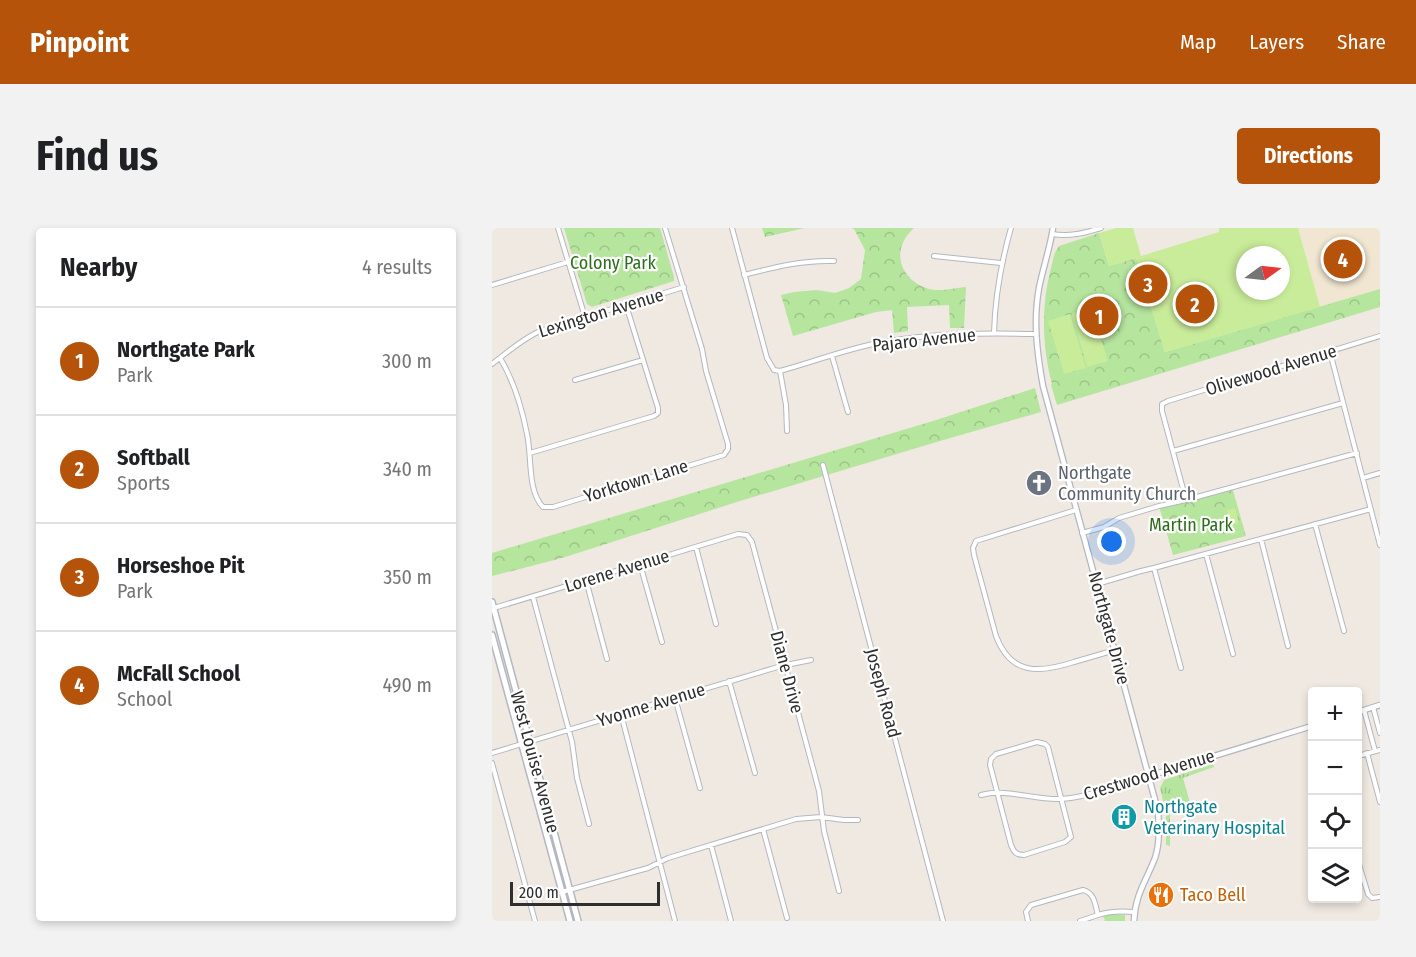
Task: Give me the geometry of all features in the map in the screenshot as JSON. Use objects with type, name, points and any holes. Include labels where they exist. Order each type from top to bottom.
[{"type":"main road","name":"West Louise Avenue","points":[[493,605],[578,921]]},
{"type":"main road","name":"West Louise Avenue","points":[[492,635],[570,921]]},
{"type":"street","points":[[558,228],[585,317]]},
{"type":"street","points":[[665,228],[684,287]]},
{"type":"street","points":[[732,228],[767,358],[774,370],[780,371],[786,405],[787,431]]},
{"type":"street","points":[[994,333],[1001,264],[1011,228]]},
{"type":"street","points":[[1053,231],[1067,236],[1101,228]]},
{"type":"street","name":"Northgate Drive","points":[[1053,231],[1039,286],[1036,309],[1038,362],[1158,812],[1158,845],[1136,902],[1134,921]]},
{"type":"street","points":[[934,256],[1001,264]]},
{"type":"street","points":[[744,275],[793,263],[834,261]]},
{"type":"street","points":[[492,285],[568,262]]},
{"type":"street","name":"Lexington Avenue","points":[[492,364],[528,336],[540,331],[684,287]]},
{"type":"street","name":"Yorktown Lane","points":[[530,453],[532,480],[538,500],[545,508],[724,455],[728,444],[684,287]]},
{"type":"street","points":[[500,358],[519,401],[530,453],[654,416],[658,408],[626,305]]},
{"type":"street","name":"Pajaro Avenue","points":[[780,371],[867,345],[904,339],[994,333],[1036,334]]},
{"type":"street","name":"Olivewood Avenue","points":[[1173,452],[1162,404],[1380,336]]},
{"type":"street","points":[[1330,352],[1380,544]]},
{"type":"street","points":[[832,356],[848,412]]},
{"type":"street","points":[[575,380],[643,360]]},
{"type":"street","points":[[1186,500],[1173,452],[1343,403]]},
{"type":"street","points":[[1082,533],[1119,518],[1159,506],[1357,453]]},
{"type":"street","name":"Joseph Road","points":[[823,465],[943,921]]},
{"type":"street","points":[[1363,478],[1380,473]]},
{"type":"street","points":[[1097,584],[1371,509]]},
{"type":"street","points":[[1076,510],[976,541],[974,555],[996,636],[999,645],[1011,660],[1025,668],[1036,670],[1055,668],[1115,650]]},
{"type":"street","points":[[1315,524],[1344,631]]},
{"type":"street","name":"Lorene Avenue","points":[[493,605],[533,597],[741,534]]},
{"type":"street","name":"Diane Drive","points":[[741,534],[747,535],[752,542],[819,791],[821,817],[839,891]]},
{"type":"street","points":[[1261,539],[1288,646]]},
{"type":"street","points":[[696,547],[716,624]]},
{"type":"street","points":[[1206,554],[1233,654]]},
{"type":"street","points":[[640,564],[662,642]]},
{"type":"street","points":[[1154,568],[1181,669]]},
{"type":"street","points":[[586,580],[607,659]]},
{"type":"street","points":[[533,597],[572,742],[577,778],[589,824]]},
{"type":"street","name":"Yvonne Avenue","points":[[492,753],[729,681],[812,660]]},
{"type":"street","points":[[729,681],[755,773]]},
{"type":"street","points":[[675,698],[700,788]]},
{"type":"street","points":[[1362,755],[1377,751],[1364,710],[1380,705]]},
{"type":"street","points":[[1373,707],[1380,733]]},
{"type":"street","points":[[621,714],[675,921]]},
{"type":"street","name":"Crestwood Avenue","points":[[981,795],[997,793],[1061,799],[1084,795],[1308,727]]},
{"type":"street","points":[[1041,742],[1048,747],[1071,837],[1068,840],[1019,855],[1012,850],[997,793],[990,765],[992,757],[1041,742]]},
{"type":"street","points":[[1367,753],[1380,801]]},
{"type":"street","points":[[492,763],[535,921]]},
{"type":"street","points":[[562,892],[648,868],[668,858],[796,819],[821,817],[858,820]]},
{"type":"street","points":[[763,829],[787,918]]},
{"type":"street","points":[[711,845],[731,921]]},
{"type":"street","points":[[1362,875],[1368,894],[1372,898],[1380,897]]},
{"type":"street","points":[[1028,921],[1026,912],[1030,905],[1083,890],[1092,894],[1098,915]]},
{"type":"street","points":[[1080,921],[1106,913],[1134,912]]},
{"type":"shaded area","points":[[1298,228],[1380,228],[1380,289],[1320,307]]},
{"type":"green space","name":"Colony Park","points":[[564,228],[660,228],[674,281],[592,307],[587,304]]},
{"type":"green space","points":[[762,228],[805,228],[765,237]]},
{"type":"green space","points":[[851,228],[914,228],[902,245],[900,254],[905,271],[919,285],[929,289],[966,287],[964,328],[950,328],[949,305],[907,307],[908,331],[894,333],[892,310],[876,312],[793,336],[781,295],[817,290],[835,293],[849,288],[861,279],[865,250],[854,229]]},
{"type":"green space","points":[[1116,228],[1133,228],[1141,256],[1219,232],[1219,228],[1298,228],[1320,307],[1165,352],[1136,258],[1109,266],[1099,233]]},
{"type":"green space","points":[[1099,233],[1109,266],[1136,258],[1165,352],[1380,289],[1380,307],[1057,405],[1046,355],[1044,326],[1044,311],[1053,259],[1059,246]]},
{"type":"green space","points":[[1091,308],[1108,361],[1087,367],[1072,314]]},
{"type":"green space","points":[[1070,314],[1086,368],[1064,374],[1048,321]]},
{"type":"green space","points":[[1035,388],[1041,412],[740,501],[562,558],[492,576],[492,553],[933,421]]},
{"type":"green space","name":"Martin Park","points":[[1232,487],[1246,536],[1173,555],[1159,506]]},
{"type":"green space","points":[[1235,508],[1239,523],[1231,526],[1227,510]]},
{"type":"green space","points":[[1213,764],[1214,767],[1183,778],[1191,806],[1170,812],[1170,846],[1166,845],[1166,813],[1160,788],[1164,780]]},
{"type":"green space","points":[[1125,915],[1125,921],[1104,921],[1103,916]]},
{"type":"place","name":"McFall School","points":[[1343,259]]},
{"type":"place","name":"Horseshoe Pit","points":[[1148,284]]},
{"type":"place","name":"Softball","points":[[1195,304]]},
{"type":"place","name":"Northgate Park","points":[[1099,316]]},
{"type":"place","name":"Northgate Community Church","points":[[1039,483]]},
{"type":"place","name":"Northgate Veterinary Hospital","points":[[1124,817]]},
{"type":"place","name":"Taco Bell","points":[[1161,895]]}]
